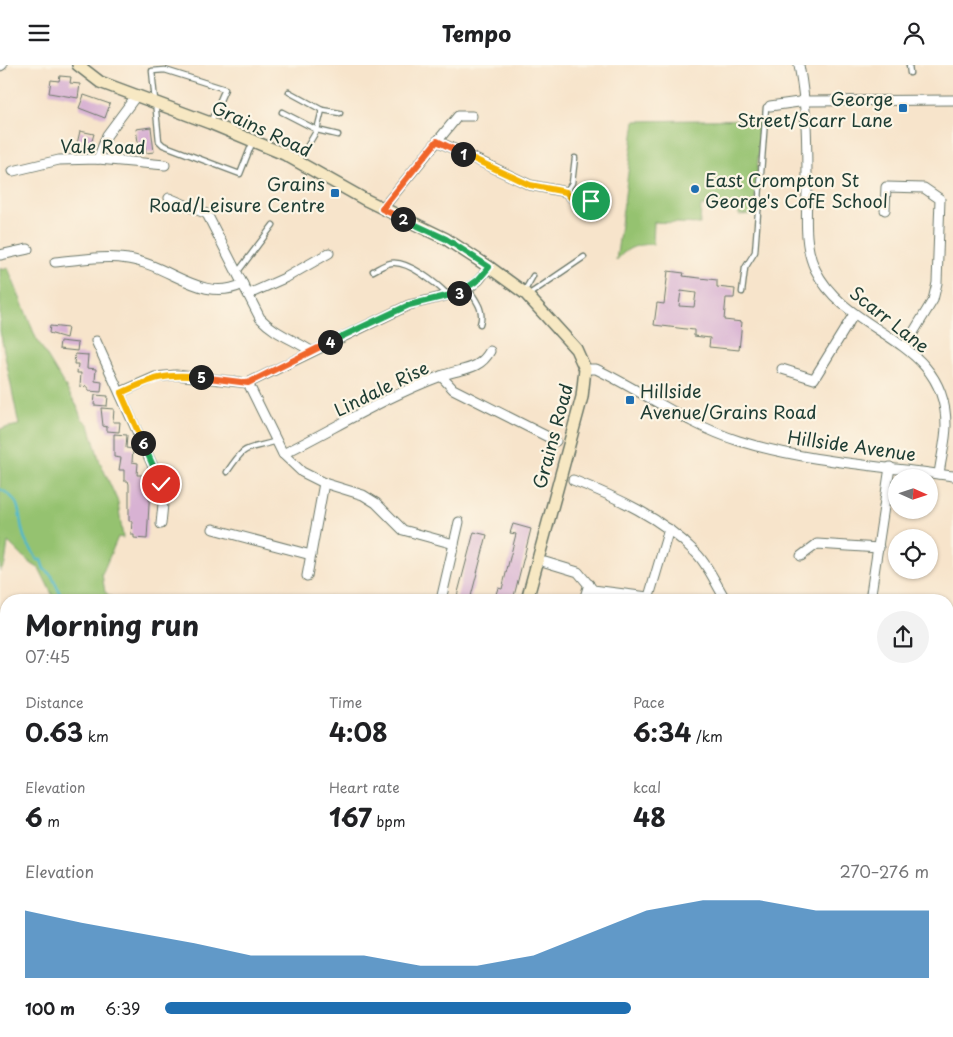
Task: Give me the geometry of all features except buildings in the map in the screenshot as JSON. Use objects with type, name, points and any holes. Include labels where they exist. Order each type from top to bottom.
[{"type":"street","name":"Grains Road","points":[[78,65],[100,82],[253,140],[298,162],[382,209],[446,239],[489,267],[525,294],[576,349],[585,369],[582,397],[529,594]]},
{"type":"street","name":"Scarr Lane","points":[[799,65],[806,101],[808,240],[815,269],[834,296],[854,314],[905,346],[934,377],[949,426],[938,474]]},
{"type":"street","points":[[98,159],[107,135],[136,96]]},
{"type":"street","points":[[770,106],[806,101],[953,100]]},
{"type":"street","points":[[382,209],[458,117],[472,116]]},
{"type":"street","points":[[437,141],[530,185],[566,192],[572,199],[591,201]]},
{"type":"street","name":"Vale Road","points":[[13,171],[59,160],[98,159],[164,165]]},
{"type":"street","points":[[885,210],[886,187],[924,188],[940,199],[937,283],[933,300],[905,346]]},
{"type":"street","points":[[169,197],[207,215],[260,318],[272,331],[296,341],[311,351]]},
{"type":"street","points":[[0,255],[28,249]]},
{"type":"street","points":[[249,294],[287,277],[329,253]]},
{"type":"street","points":[[55,262],[126,258],[168,271],[196,286],[217,291],[230,290],[243,284]]},
{"type":"street","points":[[121,393],[155,377],[176,375],[248,383],[409,305],[449,296],[468,288],[489,267]]},
{"type":"street","points":[[782,369],[814,379],[854,314]]},
{"type":"street","points":[[96,341],[163,490],[161,524]]},
{"type":"street","name":"Lindale Rise","points":[[284,455],[441,376],[476,366],[484,361],[490,351]]},
{"type":"street","name":"Hillside Avenue","points":[[585,369],[596,369],[694,423],[737,441],[775,451],[904,469]]},
{"type":"street","points":[[441,376],[453,389],[556,441]]},
{"type":"street","points":[[248,383],[284,455],[302,472],[324,483],[363,495],[376,503],[403,530],[454,545]]},
{"type":"street","points":[[871,594],[890,467]]},
{"type":"street","name":"Hillside Avenue","points":[[938,474],[953,476]]},
{"type":"street","points":[[573,480],[613,496],[669,529],[696,553],[722,594]]},
{"type":"street","points":[[307,576],[324,483]]},
{"type":"street","points":[[442,594],[459,522]]},
{"type":"street","points":[[213,529],[311,555]]},
{"type":"street","points":[[650,594],[669,529]]},
{"type":"street","points":[[801,556],[816,544],[879,548]]},
{"type":"street","points":[[545,562],[577,572],[593,590],[617,594]]},
{"type":"street","points":[[586,594],[589,584]]},
{"type":"lane","points":[[909,65],[910,73]]},
{"type":"lane","points":[[210,123],[225,89],[157,69],[152,71],[159,141],[163,145],[240,174],[253,140]]},
{"type":"lane","points":[[289,92],[322,109],[340,113]]},
{"type":"lane","points":[[742,291],[745,269],[755,252],[766,107],[770,106]]},
{"type":"lane","points":[[298,162],[317,130],[322,109]]},
{"type":"lane","points":[[282,112],[317,130],[338,135]]},
{"type":"lane","points":[[566,192],[572,183],[575,159]]},
{"type":"lane","points":[[237,273],[273,225]]},
{"type":"lane","points":[[525,294],[584,257]]},
{"type":"lane","points":[[373,271],[391,263],[400,263],[435,281],[449,296]]},
{"type":"lane","points":[[525,294],[533,276]]},
{"type":"lane","points":[[468,288],[482,313],[480,324]]},
{"type":"lane","points":[[227,473],[242,451],[250,447],[277,441]]},
{"type":"green space","points":[[761,119],[754,214],[739,215],[739,207],[701,206],[700,224],[654,222],[653,244],[632,248],[616,261],[635,121]]},
{"type":"green space","points":[[0,267],[2,270],[8,268],[36,338],[77,406],[81,418],[89,425],[100,462],[118,502],[123,538],[118,537],[102,574],[105,592],[108,594],[52,594],[39,568],[8,542],[5,564],[0,571],[0,429],[19,425],[0,331]]},
{"type":"waterway","points":[[0,489],[14,499],[19,511],[25,539],[37,560],[41,560],[44,569],[52,576],[60,594]]},
{"type":"place","name":"George Street/Scarr Lane","points":[[903,108]]},
{"type":"place","name":"East Crompton St George's CofE School","points":[[695,189]]},
{"type":"place","name":"Grains Road/Leisure Centre","points":[[335,193]]},
{"type":"place","name":"Hillside Avenue/Grains Road","points":[[630,400]]},
{"type":"route","points":[[161,484],[121,393],[155,377],[176,375],[248,383],[409,305],[465,291],[484,275],[489,267],[446,239],[382,209],[437,141],[514,179],[530,185],[566,192],[572,199],[591,201]]}]
